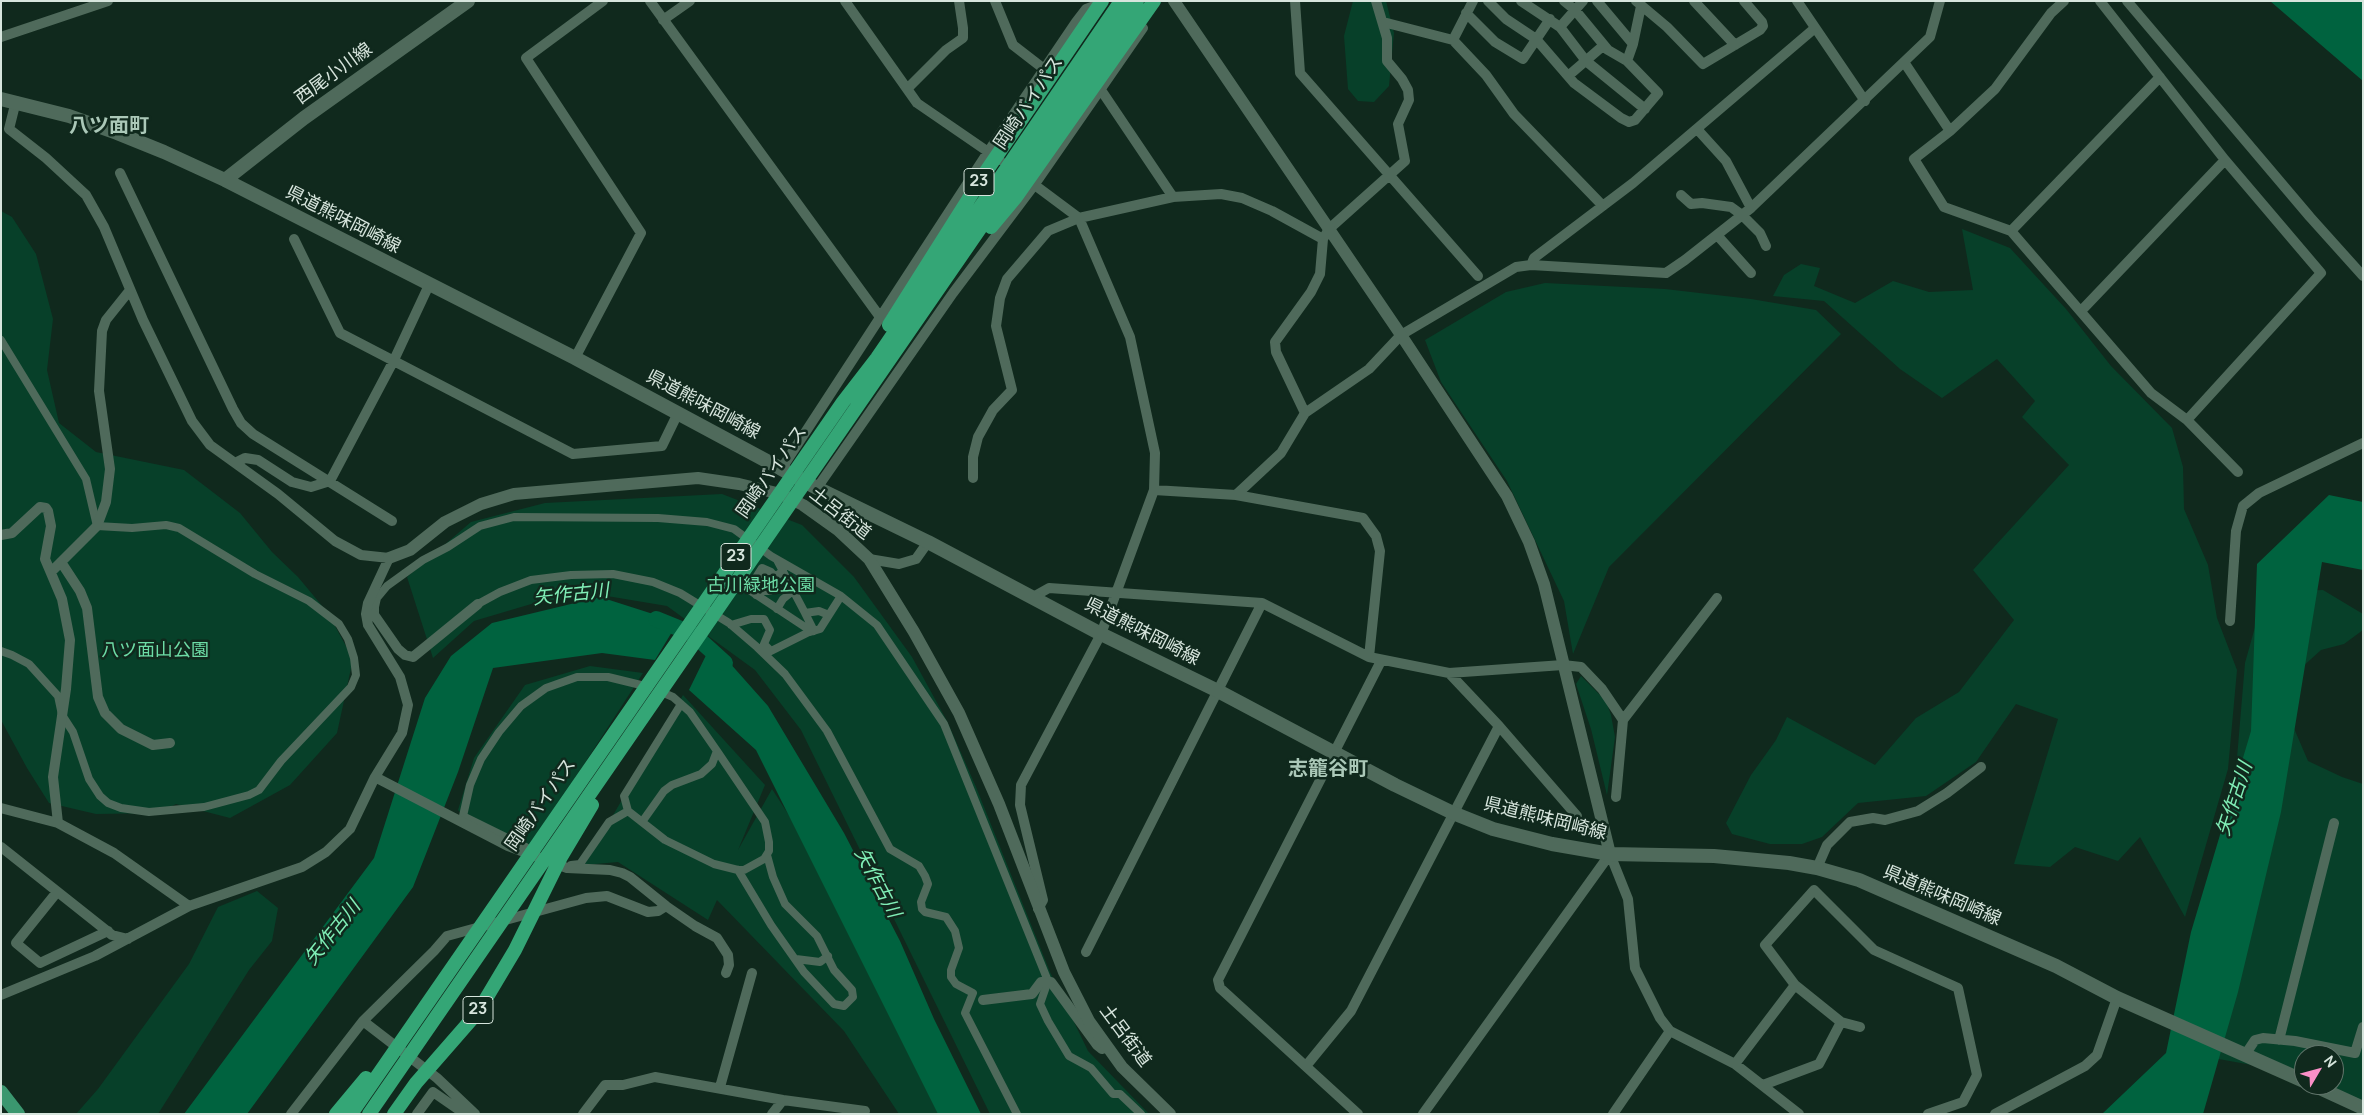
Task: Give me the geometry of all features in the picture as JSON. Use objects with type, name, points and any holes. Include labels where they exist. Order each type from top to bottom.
[{"type":"highway","name":"岡崎バイパス","points":[[351,1114],[843,402],[877,358],[1121,1]]},
{"type":"highway","name":"岡崎バイパス","points":[[369,1114],[1137,1]]},
{"type":"highway","name":"23","points":[[908,334],[918,326],[963,262],[1016,197],[1154,1]]},
{"type":"highway","name":"23","points":[[877,358],[890,324],[985,173],[1098,6]]},
{"type":"highway","name":"23","points":[[394,1114],[416,1083],[478,1012],[515,950],[561,857],[651,714],[650,706]]},
{"type":"highway","name":"23","points":[[336,1114],[396,1037],[406,1033]]},
{"type":"main road","name":"西尾小川線","points":[[224,180],[304,118],[468,1]]},
{"type":"main road","name":"県道熊味岡崎線","points":[[1,99],[16,101],[117,134],[164,152],[224,180],[575,358],[817,488],[928,542],[1102,634],[1218,691],[1453,813],[1493,829],[1552,844],[1610,854],[1714,856],[1789,863],[1817,868],[1859,880],[2056,966],[2116,998],[2294,1077]]},
{"type":"main road","points":[[1,1092],[18,1114]]},
{"type":"main road","points":[[2335,1095],[2363,1108]]},
{"type":"street","points":[[1,37],[108,1]]},
{"type":"street","points":[[575,358],[642,233],[526,58],[603,1]]},
{"type":"street","points":[[650,1],[880,317]]},
{"type":"street","points":[[663,20],[690,1]]},
{"type":"street","points":[[845,1],[917,103],[1035,184],[1079,218],[1130,337],[1156,453],[1154,490],[1102,634],[1021,785],[1020,805],[1044,900],[1038,909]]},
{"type":"street","points":[[907,90],[946,50],[962,38],[963,28],[959,1]]},
{"type":"street","points":[[995,1],[1013,45],[1044,69]]},
{"type":"street","points":[[1174,1],[1326,234],[1401,335],[1507,496],[1529,542],[1544,584],[1610,854],[1628,899],[1635,968],[1660,1018],[1670,1031],[1735,1064],[1799,1114]]},
{"type":"street","points":[[1295,1],[1300,73],[1478,276]]},
{"type":"street","points":[[1305,413],[1276,352],[1275,342],[1311,292],[1320,274],[1326,234],[1404,161],[1398,124],[1409,100],[1408,90],[1402,79],[1387,61],[1387,38],[1376,1]]},
{"type":"street","points":[[1453,40],[1472,1]]},
{"type":"street","points":[[1488,1],[1506,19],[1536,39],[1574,83],[1621,118],[1629,122],[1635,120],[1658,94],[1627,60],[1604,46],[1575,10],[1564,1]]},
{"type":"street","points":[[1521,1],[1550,19],[1560,28],[1586,61],[1645,109]]},
{"type":"street","points":[[1560,28],[1583,1]]},
{"type":"street","points":[[1597,1],[1633,44]]},
{"type":"street","points":[[1694,1],[1735,45]]},
{"type":"street","points":[[1638,4],[1667,27],[1703,64],[1763,26],[1762,22],[1744,1]]},
{"type":"street","points":[[1797,1],[1865,101]]},
{"type":"street","points":[[1236,496],[1281,453],[1305,413],[1369,369],[1401,335],[1516,267],[1531,265],[1666,273],[1751,208],[1930,37],[1940,1]]},
{"type":"street","points":[[2064,1],[2051,13],[1995,89],[1950,131],[1914,159],[1944,207],[2011,231],[2151,393],[2187,420],[2238,472]]},
{"type":"street","points":[[2100,1],[2225,160],[2321,273],[2187,420]]},
{"type":"street","points":[[2127,1],[2310,217],[2363,276]]},
{"type":"street","points":[[1627,60],[1633,44],[1638,4]]},
{"type":"street","points":[[782,468],[1044,69],[1086,9],[1098,6]]},
{"type":"street","points":[[1466,13],[1495,42],[1523,59],[1550,19]]},
{"type":"street","points":[[817,488],[948,301],[1035,184],[1101,90],[1142,29],[1145,14]]},
{"type":"street","points":[[1383,22],[1453,40],[1486,75],[1514,114],[1603,206]]},
{"type":"street","points":[[1531,265],[1534,258],[1603,206],[1815,28]]},
{"type":"street","points":[[1568,76],[1604,46]]},
{"type":"street","points":[[1904,62],[1950,131]]},
{"type":"street","points":[[2011,231],[2160,77]]},
{"type":"street","points":[[1101,90],[1173,197]]},
{"type":"street","points":[[16,101],[9,130],[46,158],[86,195],[104,227],[130,290],[192,421],[210,445],[278,494],[335,541],[373,561],[378,567],[380,578]]},
{"type":"street","points":[[1697,129],[1726,161],[1751,208]]},
{"type":"street","points":[[2081,311],[2225,160]]},
{"type":"street","points":[[120,172],[232,409],[242,423],[253,434],[392,521]]},
{"type":"street","points":[[973,478],[973,457],[978,437],[993,410],[1012,390],[996,326],[1000,298],[1007,279],[1048,230],[1079,218],[1173,197],[1221,194],[1242,198],[1326,234]]},
{"type":"street","points":[[1681,195],[1691,204],[1702,203],[1731,207],[1760,233],[1766,246]]},
{"type":"street","points":[[1717,235],[1751,273]]},
{"type":"street","points":[[294,239],[340,333],[573,454],[662,446],[678,413]]},
{"type":"street","points":[[234,463],[245,458],[258,460],[292,482],[311,487],[330,481],[394,360],[429,285]]},
{"type":"street","points":[[51,572],[97,526],[106,502],[110,469],[99,391],[102,331],[106,320],[130,290]]},
{"type":"street","points":[[1,340],[86,479],[97,526]]},
{"type":"street","points":[[2230,621],[2236,531],[2243,506],[2259,493],[2363,443]]},
{"type":"street","name":"土呂街道","points":[[389,558],[410,550],[445,522],[481,504],[514,494],[698,478],[781,494],[803,505],[838,530],[869,559],[914,632],[959,713],[999,804],[1038,909],[1064,972],[1090,1021],[1122,1067],[1170,1114]]},
{"type":"street","points":[[1154,490],[1236,496],[1363,518],[1376,536],[1380,551],[1369,657]]},
{"type":"street","points":[[1,535],[12,533],[40,506],[46,508],[50,514],[51,526],[45,559],[66,610],[70,640],[53,777],[58,824]]},
{"type":"street","points":[[371,615],[377,598],[387,586],[416,566],[480,526],[514,517],[658,518],[707,522],[734,529],[776,559],[840,596],[877,625],[944,724],[1048,981],[1051,982],[1097,1045],[1102,1049],[1108,1047]]},
{"type":"street","points":[[1,652],[21,659],[46,681],[58,696],[62,715],[73,732],[89,779],[100,796],[108,803],[121,808],[149,812],[204,807],[250,795],[259,790],[281,761],[351,687],[356,675],[354,658],[348,640],[339,624],[310,601],[255,574],[179,528],[166,525],[132,528],[97,526]]},
{"type":"street","points":[[869,559],[899,564],[916,559],[928,542]]},
{"type":"street","points":[[1,995],[79,964],[189,906],[302,867],[326,852],[350,829],[375,777],[402,733],[408,705],[400,677],[368,625],[380,578],[389,558],[361,555]]},
{"type":"street","points":[[776,559],[805,613],[812,631]]},
{"type":"street","points":[[61,562],[80,591],[88,608],[98,697],[105,713],[122,729],[153,745],[170,743]]},
{"type":"street","points":[[746,588],[765,583],[783,571]]},
{"type":"street","points":[[371,615],[398,649],[405,655],[413,657],[478,604],[500,592],[531,580],[571,575],[613,574],[653,582],[680,593],[731,625],[784,674],[827,731],[890,850],[920,866],[928,884],[921,902],[922,908],[925,912],[946,917],[955,931],[959,948],[951,970],[951,977],[956,984],[973,993],[965,1013],[1017,1114]]},
{"type":"street","points":[[765,583],[777,609],[812,631]]},
{"type":"street","points":[[1033,597],[1049,588],[1262,604],[1369,657],[1381,661],[1449,673],[1563,665],[1581,667],[1602,689],[1623,720]]},
{"type":"street","points":[[777,609],[783,599],[793,591]]},
{"type":"street","points":[[731,625],[764,619],[770,630],[764,644],[771,651],[812,631],[820,630],[840,596]]},
{"type":"street","points":[[1616,797],[1623,720],[1717,598]]},
{"type":"street","points":[[1086,952],[1262,604]]},
{"type":"street","points":[[805,613],[819,611],[829,616]]},
{"type":"street","points":[[1358,1114],[1220,988],[1218,980],[1381,661]]},
{"type":"street","points":[[1449,673],[1499,726],[1577,816]]},
{"type":"street","points":[[628,811],[609,822],[580,864],[576,866],[514,843],[463,816],[470,786],[499,732],[521,706],[546,688],[577,677],[608,677],[630,680],[673,697],[690,712],[766,822],[769,842],[767,855],[773,877],[785,904],[817,936],[834,970],[852,990],[853,998],[844,1006],[834,1004],[804,972],[771,925],[738,870]]},
{"type":"street","points":[[681,704],[624,796],[628,811],[666,840],[714,864],[738,870],[758,864],[767,855]]},
{"type":"street","points":[[1306,1066],[1351,1010],[1499,726]]},
{"type":"street","points":[[642,822],[664,792],[672,786],[701,774],[712,764],[717,751]]},
{"type":"street","points":[[1817,868],[1827,845],[1850,822],[1873,818],[1885,820],[1918,811],[1947,793],[1981,767]]},
{"type":"street","points":[[375,777],[508,846],[568,868],[610,870],[630,877],[666,906],[695,926],[717,938],[728,955],[729,965],[726,973]]},
{"type":"street","points":[[1,808],[58,824],[114,852],[189,906]]},
{"type":"street","points":[[2279,1040],[2334,823]]},
{"type":"street","points":[[1,847],[108,932],[128,939]]},
{"type":"street","points":[[1423,1114],[1610,854]]},
{"type":"street","points":[[1860,1027],[1841,1022],[1794,985],[1766,945],[1814,890],[1874,950],[1958,988],[1977,1075],[1963,1102],[1928,1114]]},
{"type":"street","points":[[57,892],[16,943],[40,963],[108,932]]},
{"type":"street","points":[[291,1114],[363,1021],[447,936],[586,898],[607,896],[648,912],[658,911],[666,906]]},
{"type":"street","points":[[796,959],[820,962],[828,956]]},
{"type":"street","points":[[720,1087],[752,973]]},
{"type":"street","points":[[983,1000],[1032,994],[1041,982],[1048,981]]},
{"type":"street","points":[[1048,981],[1040,1004],[1069,1056],[1090,1068],[1113,1094],[1120,1094],[1142,1114]]},
{"type":"street","points":[[1735,1064],[1794,985]]},
{"type":"street","points":[[1995,1114],[2085,1066],[2097,1055],[2116,998]]},
{"type":"street","points":[[363,1021],[437,1078],[475,1114]]},
{"type":"street","points":[[1763,1084],[1819,1064],[1841,1022]]},
{"type":"street","points":[[2245,1055],[2255,1040],[2263,1038],[2295,1040],[2355,1054],[2363,1027]]},
{"type":"street","points":[[1613,1114],[1670,1031]]},
{"type":"street","points":[[583,1114],[605,1085],[623,1085],[655,1076],[783,1100],[865,1111]]},
{"type":"street","points":[[417,1114],[433,1092],[465,1114]]},
{"type":"street","points":[[772,1114],[783,1100]]},
{"type":"green space","points":[[1353,1],[1386,1],[1394,33],[1389,86],[1374,102],[1358,101],[1348,89],[1344,36]]},
{"type":"green space","name":"八ツ面山公園","points":[[1,211],[12,217],[36,254],[53,319],[47,370],[59,423],[96,452],[184,470],[240,513],[272,552],[298,577],[328,613],[353,659],[337,733],[290,785],[230,818],[176,804],[158,813],[96,814],[49,803],[27,768],[1,720]]},
{"type":"green space","points":[[1962,229],[2010,248],[2066,309],[2111,366],[2172,428],[2183,467],[2184,509],[2208,565],[2217,618],[2237,670],[2228,769],[2185,917],[2140,837],[2118,861],[2075,847],[2050,867],[2014,864],[2058,719],[2016,704],[1976,762],[1926,796],[1858,803],[1822,837],[1802,844],[1770,844],[1732,834],[1726,823],[1751,775],[1776,740],[1787,717],[1875,765],[1916,718],[1959,692],[2014,620],[1973,570],[2069,465],[2022,417],[2035,401],[1997,359],[1942,398],[1900,369],[1824,301],[1773,296],[1784,275],[1801,264],[1820,268],[1814,286],[1855,303],[1893,281],[1929,292],[1973,290]]},
{"type":"green space","points":[[1545,283],[1665,289],[1751,299],[1816,310],[1841,334],[1609,567],[1573,654],[1564,601],[1507,481],[1441,382],[1425,340],[1506,292]]},
{"type":"green space","name":"古川緑地公園","points":[[722,494],[802,525],[854,577],[912,657],[947,721],[976,787],[1050,972],[1088,1051],[1149,1114],[990,1114],[801,730],[755,670],[667,606],[607,596],[538,602],[474,621],[433,658],[407,577],[471,522],[545,503]]},
{"type":"green space","points":[[2323,590],[2363,614],[2363,630],[2344,644],[2321,650],[2289,679],[2290,719],[2308,761],[2342,777],[2363,784],[2363,1104],[2344,1095],[2344,1045],[2294,1045],[2294,1074],[2202,1056],[2230,841],[2245,663],[2255,627],[2293,591]]},
{"type":"green space","points":[[590,666],[643,673],[528,851],[470,822],[458,810],[474,758],[525,685]]},
{"type":"green space","points":[[1581,676],[1606,701],[1611,715],[1615,737],[1607,795],[1591,729],[1576,684]]},
{"type":"green space","points":[[683,695],[765,785],[738,850],[772,789],[866,935],[946,1114],[899,1114],[844,1031],[717,900],[708,920],[618,862],[584,865]]},
{"type":"green space","points":[[257,891],[278,908],[272,941],[249,970],[158,1114],[76,1114],[98,1089],[189,964],[218,907]]},
{"type":"water","points":[[2270,1],[2363,1],[2363,81]]},
{"type":"water","points":[[2329,495],[2363,502],[2363,570],[2322,562],[2281,812],[2238,992],[2203,1114],[2102,1114],[2166,1053],[2191,932],[2251,731],[2257,564]]},
{"type":"water","points":[[600,597],[678,622],[655,660],[602,653],[493,668],[458,772],[413,887],[247,1114],[184,1114],[374,858],[425,698],[451,656],[492,623]]},
{"type":"water","points":[[712,643],[768,706],[844,833],[900,941],[934,1019],[981,1114],[938,1114],[756,750],[689,690]]},
{"type":"waterway","name":"矢作古川","points":[[656,619],[693,634],[725,663]]},
{"type":"district","name":"八ツ面町","points":[[109,126]]},
{"type":"district","name":"志籠谷町","points":[[1328,769]]}]
